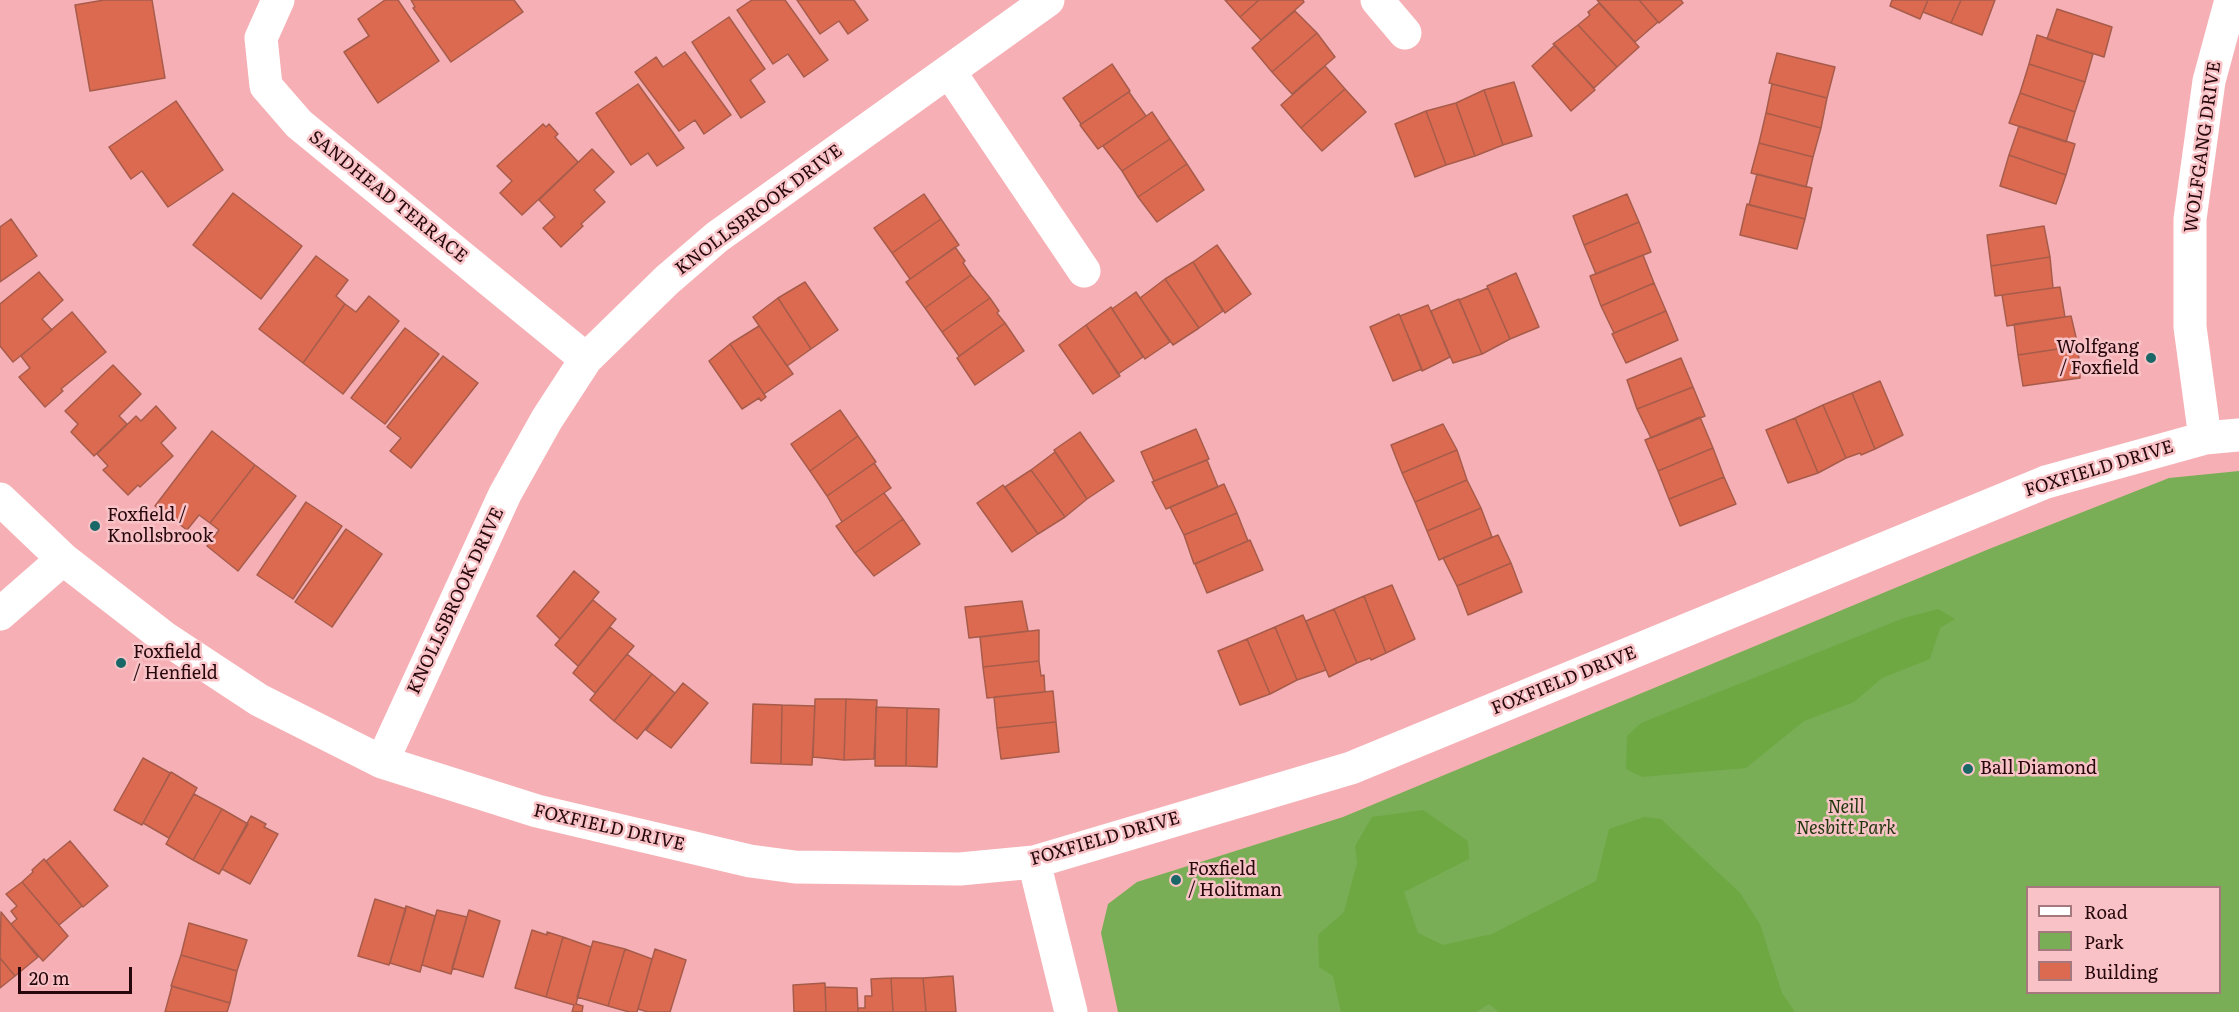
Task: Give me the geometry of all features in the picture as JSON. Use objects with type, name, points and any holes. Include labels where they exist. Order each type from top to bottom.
[{"type":"street","name":"SANDHEAD TERRACE","points":[[278,0],[261,38],[266,86],[299,124],[586,359]]},
{"type":"street","name":"KNOLLSBROOK DRIVE","points":[[382,762],[505,494],[547,419],[586,359],[667,280],[717,237],[1048,0]]},
{"type":"street","points":[[1377,0],[1405,33]]},
{"type":"street","name":"WOLFGANG DRIVE","points":[[2205,438],[2190,327],[2190,219],[2210,81],[2231,0]]},
{"type":"street","points":[[949,71],[1083,271]]},
{"type":"street","name":"FOXFIELD DRIVE","points":[[0,500],[63,559],[165,638],[259,700],[382,762],[537,811],[750,861],[795,867],[960,870],[1034,862],[1351,768],[2046,482],[2205,438],[2239,435]]},
{"type":"street","points":[[0,614],[63,559]]},
{"type":"street","points":[[1034,862],[1071,1012]]},
{"type":"green space","name":"Neill Nesbitt Park","points":[[2239,471],[2239,1012],[1118,1012],[1101,933],[1108,904],[1137,882],[1343,817],[1989,549],[2169,478]]},
{"type":"green space","points":[[1938,609],[1955,619],[1940,628],[1930,659],[1882,678],[1854,702],[1804,721],[1746,768],[1642,777],[1626,769],[1627,736],[1641,723],[1904,618]]},
{"type":"green space","points":[[1423,810],[1468,841],[1469,859],[1404,892],[1418,933],[1443,945],[1492,934],[1596,881],[1609,829],[1644,817],[1661,819],[1740,893],[1760,924],[1782,993],[1795,1012],[1499,1012],[1489,1004],[1476,1012],[1341,1012],[1333,976],[1319,967],[1318,935],[1344,912],[1357,863],[1355,846],[1372,817]]},
{"type":"building","points":[[104,0],[152,0],[165,78],[90,91],[75,5]]},
{"type":"building","points":[[385,0],[398,0],[439,61],[378,103],[344,52],[369,36],[358,19]]},
{"type":"building","points":[[411,0],[514,0],[523,12],[451,62],[413,8],[415,7]]},
{"type":"building","points":[[752,0],[785,0],[828,60],[804,77],[788,54],[773,64],[737,10]]},
{"type":"building","points":[[797,0],[854,0],[868,20],[848,34],[839,21],[820,34]]},
{"type":"building","points":[[1225,0],[1259,0],[1240,17]]},
{"type":"building","points":[[1259,0],[1303,0],[1304,2],[1261,40],[1240,17]]},
{"type":"building","points":[[1597,0],[1639,0],[1658,22],[1635,42]]},
{"type":"building","points":[[1639,0],[1681,0],[1683,3],[1659,23]]},
{"type":"building","points":[[1892,0],[1928,0],[1920,19],[1890,6]]},
{"type":"building","points":[[1928,0],[1961,0],[1951,23],[1923,12]]},
{"type":"building","points":[[1961,0],[1995,0],[1982,35],[1951,23]]},
{"type":"building","points":[[1599,3],[1639,47],[1617,67],[1578,25]]},
{"type":"building","points":[[2057,9],[2112,27],[2104,57],[2047,39]]},
{"type":"building","points":[[1295,11],[1317,33],[1272,72],[1252,48]]},
{"type":"building","points":[[729,17],[765,69],[750,80],[765,102],[741,118],[692,42]]},
{"type":"building","points":[[1578,25],[1617,67],[1594,88],[1553,44]]},
{"type":"building","points":[[1317,33],[1335,57],[1292,94],[1272,72]]},
{"type":"building","points":[[2037,35],[2093,54],[2085,82],[2029,64]]},
{"type":"building","points":[[1555,45],[1595,90],[1571,111],[1532,66]]},
{"type":"building","points":[[685,52],[731,115],[704,134],[695,120],[679,131],[635,72],[656,57],[663,67]]},
{"type":"building","points":[[1777,53],[1835,67],[1827,98],[1769,83]]},
{"type":"building","points":[[1112,64],[1130,91],[1081,124],[1063,98]]},
{"type":"building","points":[[2029,64],[2085,82],[2075,112],[2020,93]]},
{"type":"building","points":[[1325,66],[1345,89],[1301,128],[1281,105]]},
{"type":"building","points":[[1514,82],[1532,136],[1503,145],[1484,90]]},
{"type":"building","points":[[638,84],[684,148],[657,166],[648,153],[631,165],[596,113]]},
{"type":"building","points":[[1772,84],[1827,98],[1821,128],[1766,113]]},
{"type":"building","points":[[1345,89],[1366,112],[1322,151],[1301,128]]},
{"type":"building","points":[[1484,90],[1503,145],[1475,156],[1456,103]]},
{"type":"building","points":[[1129,92],[1146,116],[1098,149],[1080,125]]},
{"type":"building","points":[[2020,93],[2075,112],[2066,142],[2009,123]]},
{"type":"building","points":[[176,101],[223,170],[168,207],[142,171],[131,179],[109,147]]},
{"type":"building","points":[[1456,103],[1475,156],[1446,165],[1426,111]]},
{"type":"building","points":[[1426,111],[1446,165],[1415,177],[1395,124]]},
{"type":"building","points":[[1152,112],[1170,139],[1122,171],[1103,146]]},
{"type":"building","points":[[1766,113],[1821,128],[1813,157],[1759,143]]},
{"type":"building","points":[[543,124],[546,127],[549,124],[558,134],[555,137],[578,162],[522,215],[500,193],[512,181],[497,166]]},
{"type":"building","points":[[2019,126],[2075,144],[2066,175],[2009,155]]},
{"type":"building","points":[[1170,139],[1187,164],[1138,197],[1122,171]]},
{"type":"building","points":[[1759,143],[1813,157],[1806,187],[1751,173]]},
{"type":"building","points":[[592,149],[614,172],[594,190],[605,202],[561,247],[543,228],[555,217],[539,200]]},
{"type":"building","points":[[2009,155],[2066,175],[2056,204],[2000,186]]},
{"type":"building","points":[[1187,164],[1204,190],[1157,222],[1138,197]]},
{"type":"building","points":[[1757,174],[1812,188],[1805,219],[1749,205]]},
{"type":"building","points":[[233,193],[302,246],[261,299],[193,245]]},
{"type":"building","points":[[924,194],[941,219],[892,253],[874,228]]},
{"type":"building","points":[[1627,194],[1639,222],[1584,245],[1573,216]]},
{"type":"building","points":[[1747,204],[1805,219],[1797,249],[1740,235]]},
{"type":"building","points":[[11,219],[37,256],[0,282],[0,227]]},
{"type":"building","points":[[941,219],[959,245],[910,279],[892,253]]},
{"type":"building","points":[[1639,222],[1651,252],[1596,274],[1584,245]]},
{"type":"building","points":[[2044,226],[2050,257],[1991,266],[1987,235]]},
{"type":"building","points":[[1217,245],[1251,294],[1225,313],[1193,262]]},
{"type":"building","points":[[955,247],[971,275],[925,308],[906,282]]},
{"type":"building","points":[[1643,255],[1654,283],[1601,306],[1590,276]]},
{"type":"building","points":[[316,256],[348,280],[336,296],[345,304],[303,363],[259,329]]},
{"type":"building","points":[[2050,257],[2053,288],[1995,296],[1991,266]]},
{"type":"building","points":[[1193,262],[1223,311],[1199,328],[1165,279]]},
{"type":"building","points":[[39,272],[63,300],[42,319],[52,330],[13,362],[0,346],[0,304]]},
{"type":"building","points":[[1516,273],[1539,327],[1510,339],[1487,286]]},
{"type":"building","points":[[971,275],[990,298],[942,332],[925,308]]},
{"type":"building","points":[[1165,279],[1199,328],[1173,345],[1140,298]]},
{"type":"building","points":[[805,282],[838,330],[811,349],[778,298]]},
{"type":"building","points":[[1654,283],[1666,311],[1614,333],[1601,306]]},
{"type":"building","points":[[2060,287],[2065,317],[2007,326],[2002,295]]},
{"type":"building","points":[[1488,288],[1510,339],[1482,354],[1459,300]]},
{"type":"building","points":[[1136,292],[1170,342],[1145,359],[1112,309]]},
{"type":"building","points":[[369,296],[399,321],[343,394],[303,363],[345,304],[356,312]]},
{"type":"building","points":[[778,298],[811,349],[787,366],[753,317]]},
{"type":"building","points":[[990,298],[1005,323],[959,356],[942,332]]},
{"type":"building","points":[[1459,299],[1482,354],[1453,363],[1431,311]]},
{"type":"building","points":[[1428,305],[1450,357],[1422,371],[1400,316]]},
{"type":"building","points":[[1111,307],[1143,357],[1118,374],[1086,325]]},
{"type":"building","points":[[1666,311],[1678,340],[1626,363],[1612,334]]},
{"type":"building","points":[[72,312],[106,352],[61,389],[63,391],[45,407],[19,377],[30,368],[21,356]]},
{"type":"building","points":[[1399,314],[1422,369],[1393,381],[1370,327]]},
{"type":"building","points":[[2071,316],[2078,346],[2018,355],[2014,324]]},
{"type":"building","points":[[1005,323],[1024,351],[975,385],[957,358]]},
{"type":"building","points":[[1086,325],[1120,376],[1093,394],[1059,345]]},
{"type":"building","points":[[759,326],[793,374],[764,394],[730,344]]},
{"type":"building","points":[[405,328],[439,354],[385,424],[351,398]]},
{"type":"building","points":[[730,344],[766,397],[761,401],[759,398],[742,409],[709,361]]},
{"type":"building","points":[[2078,346],[2080,378],[2023,386],[2018,355]]},
{"type":"building","points":[[443,356],[478,383],[411,468],[390,451],[401,438],[387,427]]},
{"type":"building","points":[[1681,358],[1693,387],[1637,409],[1627,380]]},
{"type":"building","points":[[113,365],[141,394],[119,416],[127,424],[94,456],[71,432],[78,424],[65,411]]},
{"type":"building","points":[[1880,381],[1903,435],[1875,449],[1852,393]]},
{"type":"building","points":[[1693,387],[1705,416],[1651,438],[1637,409]]},
{"type":"building","points":[[1852,393],[1875,449],[1846,458],[1823,405]]},
{"type":"building","points":[[1823,405],[1846,458],[1818,473],[1795,418]]},
{"type":"building","points":[[156,406],[176,428],[161,443],[173,456],[140,487],[138,485],[128,495],[103,470],[108,466],[97,454],[136,416],[141,421]]},
{"type":"building","points":[[840,410],[858,436],[810,471],[791,444]]},
{"type":"building","points":[[1700,417],[1713,448],[1658,471],[1645,440]]},
{"type":"building","points":[[1795,418],[1818,473],[1788,483],[1766,430]]},
{"type":"building","points":[[1443,424],[1457,450],[1402,473],[1391,445]]},
{"type":"building","points":[[1196,429],[1209,459],[1154,481],[1141,452]]},
{"type":"building","points":[[212,431],[255,465],[210,523],[199,515],[187,530],[155,506]]},
{"type":"building","points":[[1080,432],[1114,481],[1087,499],[1054,450]]},
{"type":"building","points":[[858,436],[876,462],[827,496],[810,471]]},
{"type":"building","points":[[1713,448],[1724,477],[1669,499],[1658,471]]},
{"type":"building","points":[[1457,450],[1467,480],[1415,502],[1402,473]]},
{"type":"building","points":[[1055,452],[1087,499],[1065,517],[1031,470]]},
{"type":"building","points":[[1207,460],[1218,487],[1166,509],[1152,482]]},
{"type":"building","points":[[874,463],[891,488],[842,522],[827,496]]},
{"type":"building","points":[[255,465],[296,496],[238,571],[207,546],[219,530],[210,523]]},
{"type":"building","points":[[1031,470],[1065,517],[1038,534],[1005,487]]},
{"type":"building","points":[[1724,477],[1736,504],[1680,526],[1669,499]]},
{"type":"building","points":[[1467,480],[1481,508],[1427,531],[1415,502]]},
{"type":"building","points":[[1224,484],[1237,513],[1184,535],[1170,507]]},
{"type":"building","points":[[1003,485],[1038,534],[1012,552],[977,503]]},
{"type":"building","points":[[884,493],[903,519],[855,553],[836,526]]},
{"type":"building","points":[[306,502],[342,526],[293,599],[257,575]]},
{"type":"building","points":[[1481,508],[1492,537],[1439,560],[1427,531]]},
{"type":"building","points":[[1237,513],[1248,541],[1194,564],[1184,535]]},
{"type":"building","points":[[903,519],[920,544],[874,576],[855,553]]},
{"type":"building","points":[[346,529],[382,554],[332,627],[295,602]]},
{"type":"building","points":[[1498,535],[1511,563],[1457,586],[1443,558]]},
{"type":"building","points":[[1250,540],[1263,570],[1207,593],[1195,564]]},
{"type":"building","points":[[1511,563],[1522,592],[1468,615],[1457,586]]},
{"type":"building","points":[[574,571],[599,592],[560,639],[537,616]]},
{"type":"building","points":[[1392,585],[1415,639],[1386,653],[1364,596]]},
{"type":"building","points":[[1364,596],[1386,653],[1357,663],[1334,609]]},
{"type":"building","points":[[593,600],[616,619],[578,666],[555,645]]},
{"type":"building","points":[[1022,601],[1028,631],[969,638],[965,607]]},
{"type":"building","points":[[1334,609],[1357,663],[1329,677],[1306,621]]},
{"type":"building","points":[[1303,615],[1326,670],[1297,680],[1275,627]]},
{"type":"building","points":[[610,627],[634,646],[595,693],[573,673]]},
{"type":"building","points":[[1275,627],[1297,680],[1270,694],[1247,639]]},
{"type":"building","points":[[1039,630],[1039,661],[983,667],[980,637]]},
{"type":"building","points":[[1247,639],[1270,694],[1240,705],[1218,651]]},
{"type":"building","points":[[627,654],[652,674],[614,721],[590,700]]},
{"type":"building","points":[[1039,661],[1041,676],[1044,675],[1045,692],[987,698],[983,667]]},
{"type":"building","points":[[652,674],[675,693],[637,739],[614,721]]},
{"type":"building","points":[[683,683],[708,703],[671,748],[646,730]]},
{"type":"building","points":[[1053,691],[1056,722],[997,728],[994,697]]},
{"type":"building","points":[[815,699],[846,699],[844,760],[813,757]]},
{"type":"building","points":[[846,699],[877,700],[874,759],[844,760]]},
{"type":"building","points":[[753,704],[782,705],[781,764],[751,763]]},
{"type":"building","points":[[782,705],[815,706],[812,765],[781,764]]},
{"type":"building","points":[[876,707],[907,708],[906,766],[875,766]]},
{"type":"building","points":[[907,708],[939,709],[937,767],[906,766]]},
{"type":"building","points":[[1056,722],[1059,752],[1001,759],[997,728]]},
{"type":"building","points":[[143,758],[170,773],[142,825],[114,810]]},
{"type":"building","points":[[171,772],[197,788],[169,838],[143,823]]},
{"type":"building","points":[[194,794],[222,809],[193,860],[166,844]]},
{"type":"building","points":[[222,809],[248,824],[219,874],[193,860]]},
{"type":"building","points":[[251,816],[266,824],[264,827],[278,834],[250,884],[222,869]]},
{"type":"building","points":[[70,841],[108,886],[83,907],[46,861]]},
{"type":"building","points":[[44,859],[82,906],[59,925],[22,882]]},
{"type":"building","points":[[22,882],[68,936],[43,961],[11,924],[17,919],[11,911],[17,906],[6,894]]},
{"type":"building","points":[[375,899],[406,909],[389,965],[358,956]]},
{"type":"building","points":[[406,906],[435,916],[420,972],[390,963]]},
{"type":"building","points":[[437,910],[467,917],[451,974],[422,965]]},
{"type":"building","points":[[469,910],[500,921],[483,977],[452,968]]},
{"type":"building","points":[[1,912],[38,957],[15,976],[0,958]]},
{"type":"building","points":[[189,923],[247,940],[237,971],[181,955]]},
{"type":"building","points":[[532,930],[563,937],[546,997],[515,988]]},
{"type":"building","points":[[563,937],[591,947],[576,1004],[583,1006],[582,1012],[572,1012],[574,1005],[546,997]]},
{"type":"building","points":[[593,941],[625,949],[608,1006],[577,997]]},
{"type":"building","points":[[625,949],[652,959],[637,1012],[608,1006]]},
{"type":"building","points":[[655,949],[686,960],[670,1012],[648,1012],[638,1009]]},
{"type":"building","points":[[181,955],[237,971],[230,1003],[171,986]]},
{"type":"building","points":[[0,958],[15,976],[0,988]]},
{"type":"building","points":[[953,976],[956,1012],[926,1012],[923,978]]},
{"type":"building","points":[[891,978],[893,1012],[858,1012],[858,1008],[865,1008],[865,996],[872,996],[871,979]]},
{"type":"building","points":[[891,978],[923,978],[926,1012],[893,1012]]},
{"type":"building","points":[[825,983],[826,1012],[794,1012],[793,985]]},
{"type":"building","points":[[172,986],[230,1003],[227,1012],[165,1012]]},
{"type":"building","points":[[825,987],[857,988],[858,1012],[826,1012]]},
{"type":"place","name":"Wolfgang / Foxfield","points":[[2151,358]]},
{"type":"place","name":"Foxfield / Knollsbrook","points":[[95,526]]},
{"type":"place","name":"Foxfield / Henfield","points":[[121,663]]},
{"type":"place","name":"Ball Diamond","points":[[1968,769]]},
{"type":"place","name":"Foxfield / Holitman","points":[[1176,880]]}]
